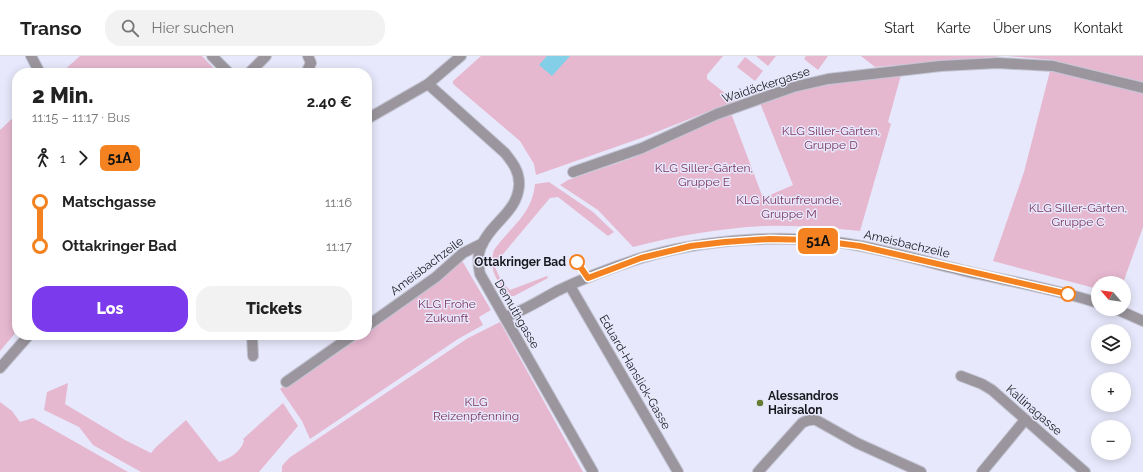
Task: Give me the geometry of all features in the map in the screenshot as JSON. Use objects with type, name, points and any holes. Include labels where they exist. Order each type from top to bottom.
[{"type":"street","points":[[31,56],[37,68]]},
{"type":"street","points":[[212,56],[224,68]]},
{"type":"street","points":[[254,68],[266,56]]},
{"type":"street","points":[[308,56],[310,63],[308,68]]},
{"type":"street","points":[[372,116],[428,84],[461,56]]},
{"type":"street","name":"Waidäckergasse","points":[[573,172],[642,148],[717,114],[793,88],[828,79],[941,66],[997,63],[1053,66],[1143,88]]},
{"type":"street","name":"Demuthgasse","points":[[428,84],[505,153],[513,162],[517,170],[519,180],[516,201],[509,212],[492,230],[483,243],[479,256],[478,267],[480,274],[593,472]]},
{"type":"street","name":"Ameisbachzeile","points":[[505,317],[518,313],[558,291],[641,258],[691,246],[769,239],[813,240],[860,246],[1091,301]]},
{"type":"street","name":"Ameisbachzeile","points":[[372,322],[436,277],[463,253],[483,243]]},
{"type":"street","name":"Eduard-Hanslick-Gasse","points":[[570,286],[678,472]]},
{"type":"street","points":[[1131,316],[1143,321]]},
{"type":"street","points":[[0,368],[25,340]]},
{"type":"street","points":[[252,340],[253,356]]},
{"type":"street","points":[[286,382],[346,340]]},
{"type":"street","name":"Kallinagasse","points":[[961,376],[982,384],[992,390],[1085,472]]},
{"type":"street","points":[[758,472],[806,420],[816,420],[857,443],[921,472]]},
{"type":"street","points":[[982,472],[1025,420]]},
{"type":"green space","points":[[80,56],[202,56],[213,68],[67,68]]},
{"type":"green space","points":[[481,56],[723,56],[707,75],[707,79],[735,101],[644,137],[536,175],[534,164],[520,141],[453,84],[453,81]]},
{"type":"green space","points":[[756,56],[776,56],[768,66]]},
{"type":"green space","points":[[806,56],[828,56],[818,70],[804,59]]},
{"type":"green space","points":[[861,56],[1004,56],[875,67]]},
{"type":"green space","points":[[1007,56],[1143,56],[1143,82],[1052,60]]},
{"type":"green space","points":[[745,57],[763,71],[755,81],[737,67]]},
{"type":"green space","name":"KLG Siller-Gärten, Gruppe C","points":[[1050,71],[1143,92],[1143,227],[1126,276],[1091,276],[1091,287],[993,261],[1024,172]]},
{"type":"green space","points":[[901,75],[888,122],[891,124],[860,231],[801,226],[749,227],[699,233],[633,247],[598,210],[560,185],[568,180],[656,148],[692,129],[731,113],[763,198],[793,185],[760,103],[795,91],[821,85]]},
{"type":"green space","points":[[12,119],[12,337],[0,351],[0,130]]},
{"type":"green space","points":[[549,182],[593,212],[614,232],[608,236],[558,197],[550,198],[498,260],[495,267],[502,283],[510,290],[547,276],[548,278],[514,296],[510,296],[501,286],[493,270],[492,257],[494,250],[520,220],[530,204],[535,184]]},
{"type":"green space","name":"KLG Frohe Zukunft","points":[[461,259],[491,310],[479,317],[483,325],[458,339],[310,439],[302,421],[280,389],[353,340],[372,340],[372,326]]},
{"type":"green space","name":"KLG Reizenpfenning","points":[[500,322],[583,472],[282,472],[282,466],[289,458],[468,338]]},
{"type":"green space","points":[[68,383],[65,404],[125,440],[151,453],[186,420],[219,462],[231,457],[237,452],[244,441],[243,439],[283,403],[298,426],[259,472],[141,472],[93,445],[79,427],[44,410],[47,392]]},
{"type":"green space","points":[[0,402],[12,411],[20,422],[33,418],[128,472],[0,472]]},
{"type":"water","points":[[547,56],[570,56],[552,76],[539,65]]},
{"type":"bus line","name":"51A","points":[[577,262],[588,278],[641,258],[691,246],[769,239],[813,240],[860,246],[1068,294]]},
{"type":"place","name":"Ottakringer Bad","points":[[577,262]]},
{"type":"place","name":"Alessandros Hairsalon","points":[[760,403]]},
{"type":"park label","name":"KLG Siller-Gärten, Gruppe D","points":[[831,138]]},
{"type":"park label","name":"KLG Siller-Gärten, Gruppe E","points":[[704,175]]},
{"type":"park label","name":"KLG Kulturfreunde, Gruppe M","points":[[789,207]]}]
